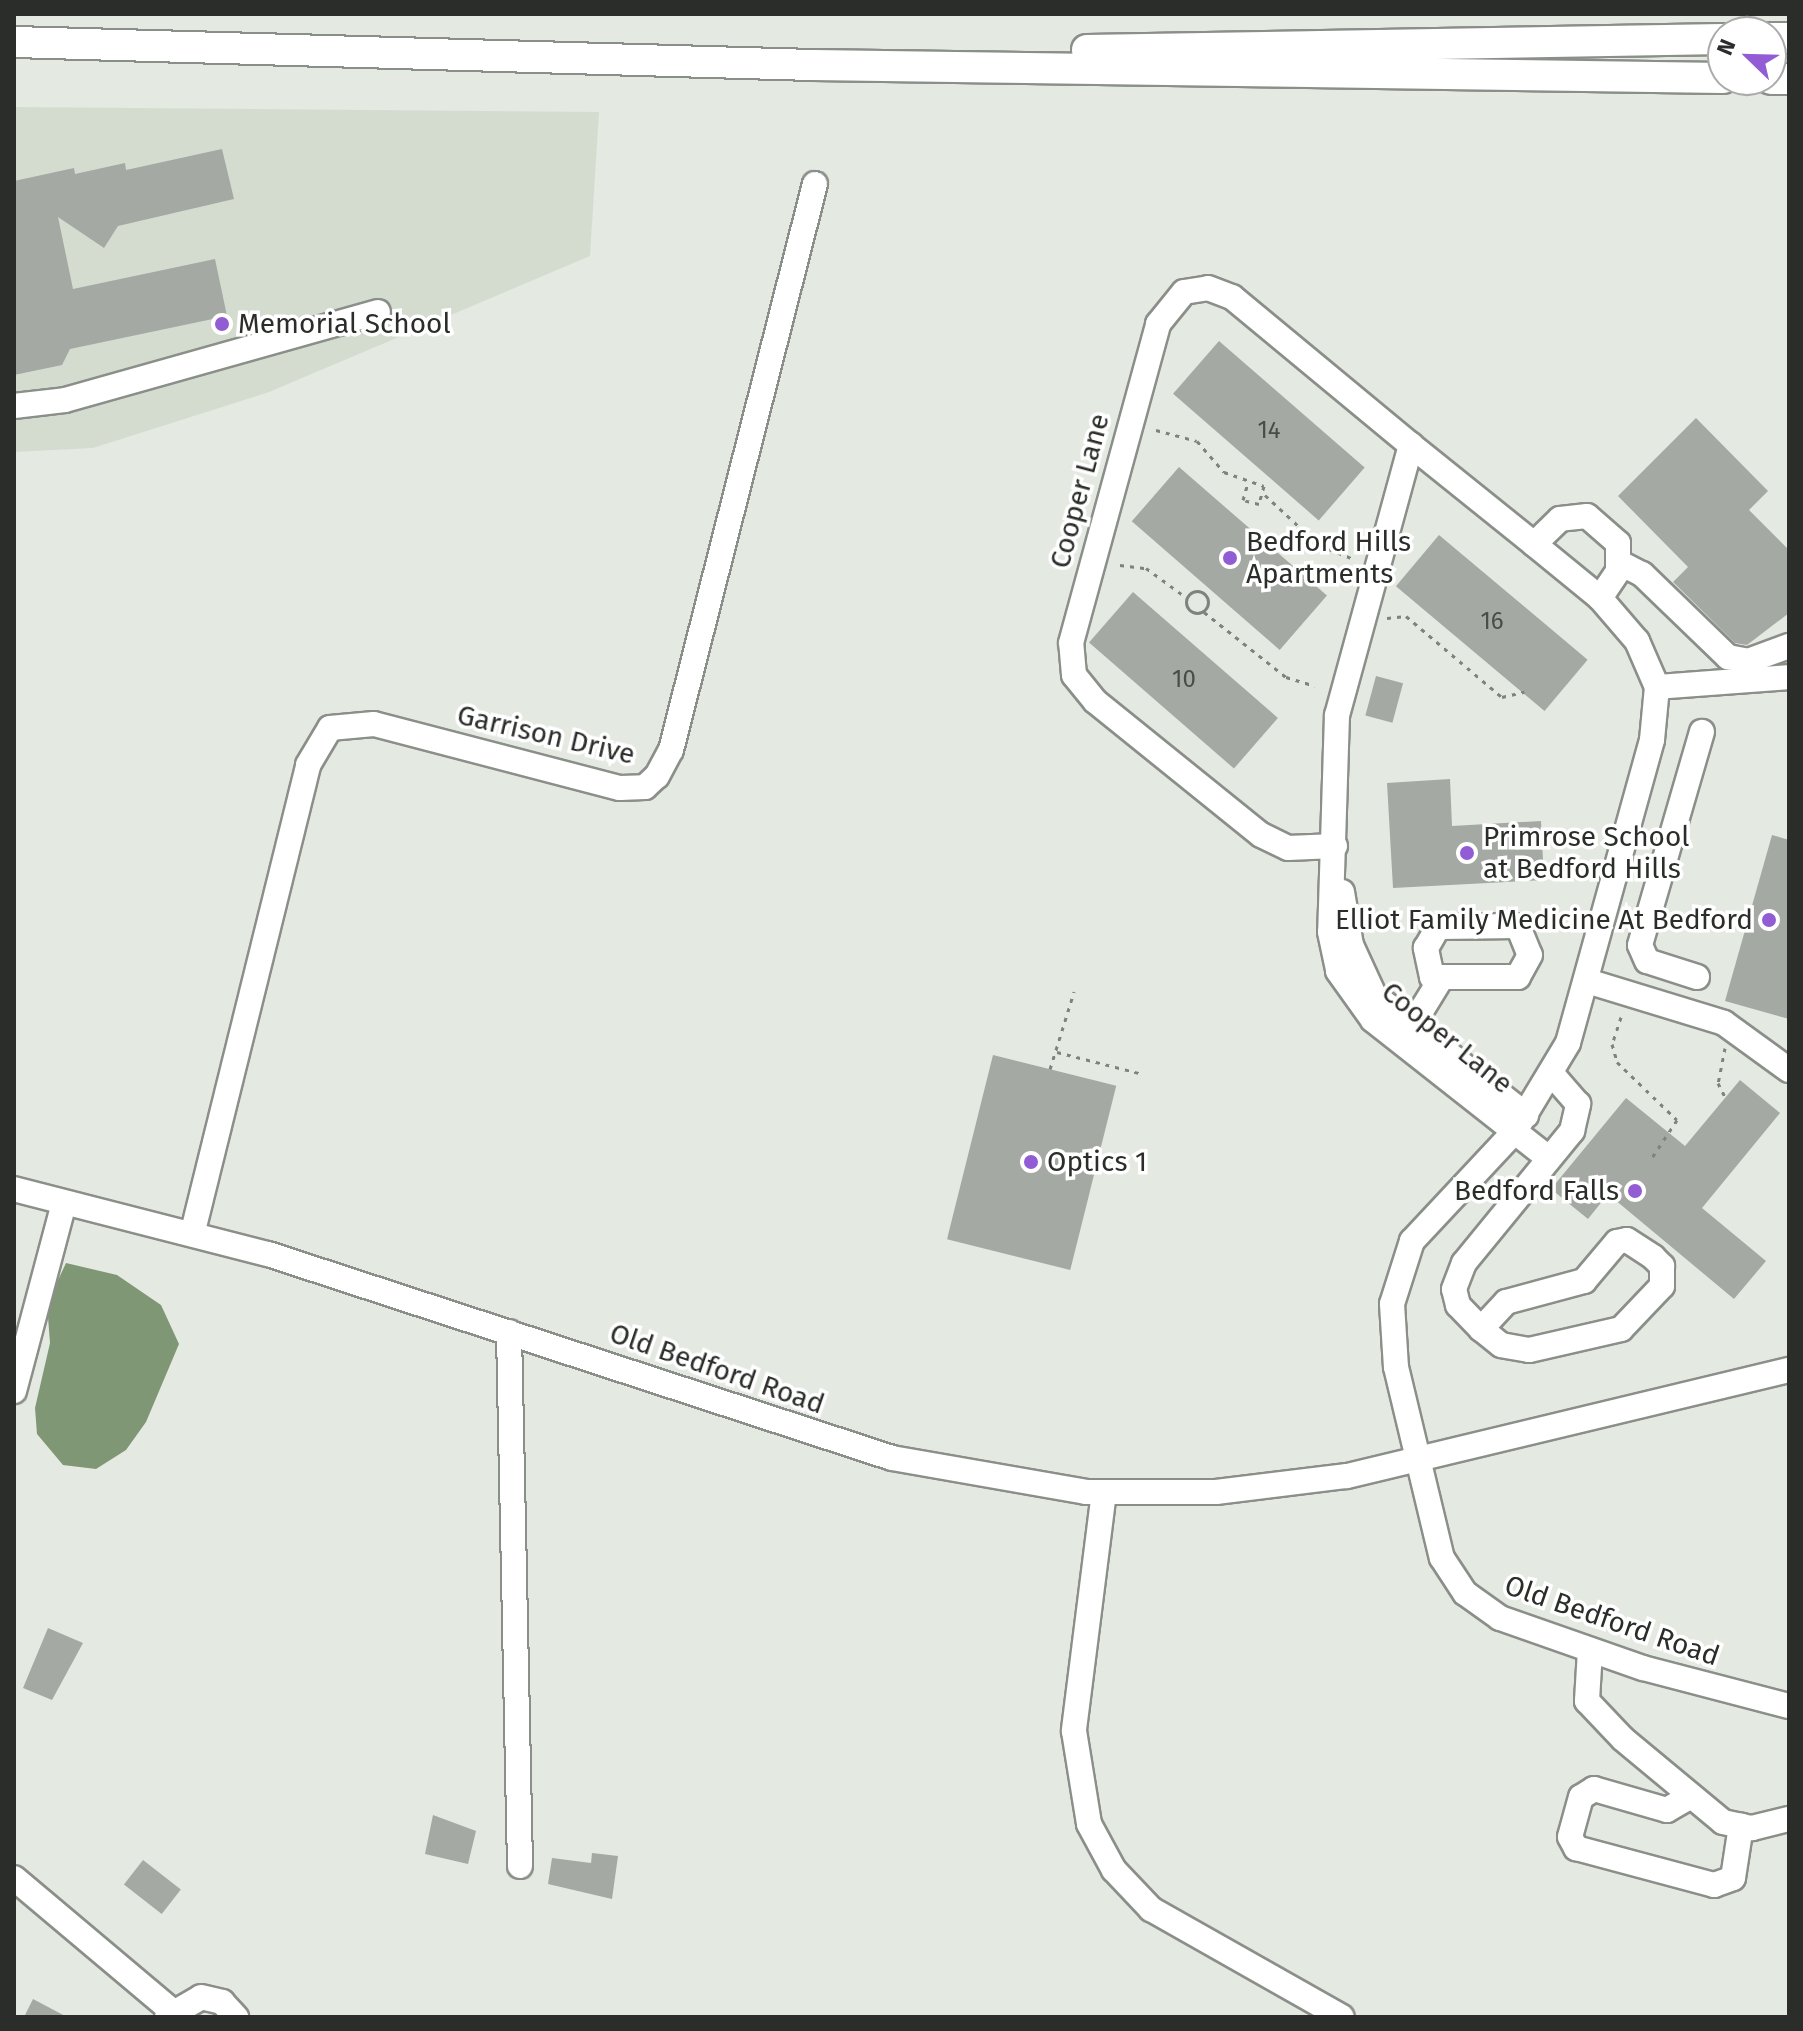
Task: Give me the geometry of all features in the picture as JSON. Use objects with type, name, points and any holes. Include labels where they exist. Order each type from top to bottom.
[{"type":"main road","points":[[757,59],[1707,39]]},
{"type":"main road","points":[[14,42],[1707,78]]},
{"type":"street","name":"Garrison Drive","points":[[193,1231],[308,765],[330,728],[374,724],[620,788],[645,787],[657,776],[671,750],[815,184]]},
{"type":"street","name":"Cooper Lane","points":[[1335,846],[1288,848],[1261,835],[1095,701],[1074,675],[1071,643],[1158,324],[1184,292],[1208,288],[1232,297],[1600,598],[1637,641],[1657,687]]},
{"type":"street","points":[[14,406],[65,400],[378,312]]},
{"type":"street","name":"Cooper Lane","points":[[1411,445],[1337,715],[1330,932],[1348,992],[1398,1044],[1520,1123]]},
{"type":"street","points":[[1534,544],[1560,519],[1587,516],[1611,531],[1620,563],[1600,598]]},
{"type":"street","points":[[1620,563],[1642,574],[1728,657],[1748,661],[1789,646]]},
{"type":"street","points":[[1417,1462],[1396,1367],[1396,1281],[1423,1223],[1520,1123],[1553,1075],[1587,981],[1647,763],[1657,687],[1789,677]]},
{"type":"street","points":[[1697,977],[1647,961],[1640,945],[1702,732]]},
{"type":"street","name":"Cooper Lane","points":[[1335,846],[1357,964],[1374,995],[1520,1123]]},
{"type":"street","points":[[1410,1029],[1440,980]]},
{"type":"street","points":[[1587,981],[1724,1023],[1789,1070]]},
{"type":"street","points":[[1481,1329],[1506,1302],[1584,1281],[1617,1242],[1637,1245],[1662,1266],[1662,1286],[1621,1329],[1515,1351],[1481,1329],[1458,1305],[1456,1276],[1578,1115],[1574,1094],[1553,1075]]},
{"type":"street","points":[[1520,1123],[1546,1156]]},
{"type":"street","name":"Old Bedford Road","points":[[14,1189],[193,1231],[892,1458],[1104,1492],[1282,1486],[1417,1462],[1789,1370]]},
{"type":"street","points":[[14,1391],[64,1203]]},
{"type":"street","points":[[509,1332],[520,1866]]},
{"type":"street","name":"Old Bedford Road","points":[[1417,1462],[1442,1558],[1465,1593],[1500,1618],[1590,1650],[1789,1706]]},
{"type":"street","points":[[1104,1492],[1074,1731],[1089,1824],[1114,1870],[1151,1909],[1342,2017]]},
{"type":"street","points":[[1590,1650],[1587,1701],[1691,1796],[1723,1822],[1741,1826],[1789,1819]]},
{"type":"street","points":[[1691,1796],[1667,1810],[1594,1789],[1581,1797],[1570,1837],[1576,1848],[1714,1885],[1733,1878],[1741,1826]]},
{"type":"street","points":[[14,1878],[169,2014],[201,1997],[222,2002],[236,2017]]},
{"type":"path","points":[[1156,430],[1197,441],[1224,472],[1264,486],[1265,495],[1259,504],[1243,500],[1248,482]]},
{"type":"path","points":[[1265,495],[1319,545],[1351,558]]},
{"type":"path","points":[[1120,565],[1146,568],[1187,598]]},
{"type":"path","points":[[1187,598],[1198,590],[1207,595],[1204,612]]},
{"type":"path","points":[[1187,598],[1187,610],[1204,612],[1286,677],[1315,686]]},
{"type":"path","points":[[1375,619],[1406,616],[1502,697],[1524,692]]},
{"type":"path","points":[[1050,1069],[1074,992]]},
{"type":"path","points":[[1621,1017],[1612,1044],[1617,1062],[1677,1120],[1651,1159]]},
{"type":"path","points":[[1725,1048],[1718,1083],[1725,1097]]},
{"type":"path","points":[[1057,1052],[1139,1073]]},
{"type":"shaded area","name":"Memorial School","points":[[14,107],[599,112],[590,256],[269,392],[93,448],[14,452]]},
{"type":"shaded area","points":[[66,1263],[117,1275],[161,1305],[179,1344],[146,1422],[126,1450],[96,1469],[63,1465],[37,1434],[35,1408],[50,1343],[47,1304]]},
{"type":"building","points":[[222,149],[234,199],[118,226],[104,248],[58,217],[73,289],[215,259],[227,316],[70,349],[62,365],[14,375],[14,181],[74,168],[75,174],[125,163],[126,170]]},
{"type":"building","name":"Bedford Hills Apartments","points":[[1219,341],[1365,468],[1319,520],[1173,394]]},
{"type":"building","points":[[1696,418],[1768,491],[1749,510],[1789,550],[1789,613],[1747,645],[1735,643],[1673,582],[1688,567],[1618,496]]},
{"type":"building","name":"Bedford Hills Apartments","points":[[1179,467],[1327,596],[1280,650],[1132,521]]},
{"type":"building","name":"Bedford Hills Apartments","points":[[1439,535],[1588,660],[1545,711],[1396,586]]},
{"type":"building","name":"Bedford Hills Apartments","points":[[1133,592],[1278,718],[1234,769],[1089,643]]},
{"type":"building","points":[[1376,676],[1403,683],[1392,723],[1365,716]]},
{"type":"building","name":"Primrose School at Bedford Hills","points":[[1450,779],[1452,826],[1541,821],[1544,880],[1393,888],[1387,783]]},
{"type":"building","name":"Elliot Family Medicine At Bedford","points":[[1772,835],[1789,840],[1789,1019],[1725,1001]]},
{"type":"building","name":"Optics 1","points":[[993,1055],[1116,1086],[1070,1270],[947,1239]]},
{"type":"building","name":"Bedford Falls","points":[[1740,1080],[1780,1113],[1702,1208],[1766,1261],[1734,1299],[1608,1194],[1588,1219],[1551,1189],[1626,1098],[1685,1146]]},
{"type":"building","points":[[48,1628],[83,1643],[52,1700],[23,1688]]},
{"type":"building","points":[[433,1815],[476,1831],[468,1864],[425,1854]]},
{"type":"building","points":[[592,1853],[618,1856],[612,1899],[548,1884],[552,1858],[591,1863]]},
{"type":"building","points":[[143,1860],[181,1890],[162,1914],[124,1884]]},
{"type":"building","points":[[33,1999],[67,2017],[24,2017]]},
{"type":"place","name":"Memorial School","points":[[222,324]]},
{"type":"place","name":"Bedford Hills Apartments","points":[[1230,558]]},
{"type":"place","name":"Primrose School at Bedford Hills","points":[[1467,853]]},
{"type":"place","name":"Elliot Family Medicine At Bedford","points":[[1769,920]]},
{"type":"place","name":"Optics 1","points":[[1031,1162]]},
{"type":"place","name":"Bedford Falls","points":[[1635,1191]]}]
